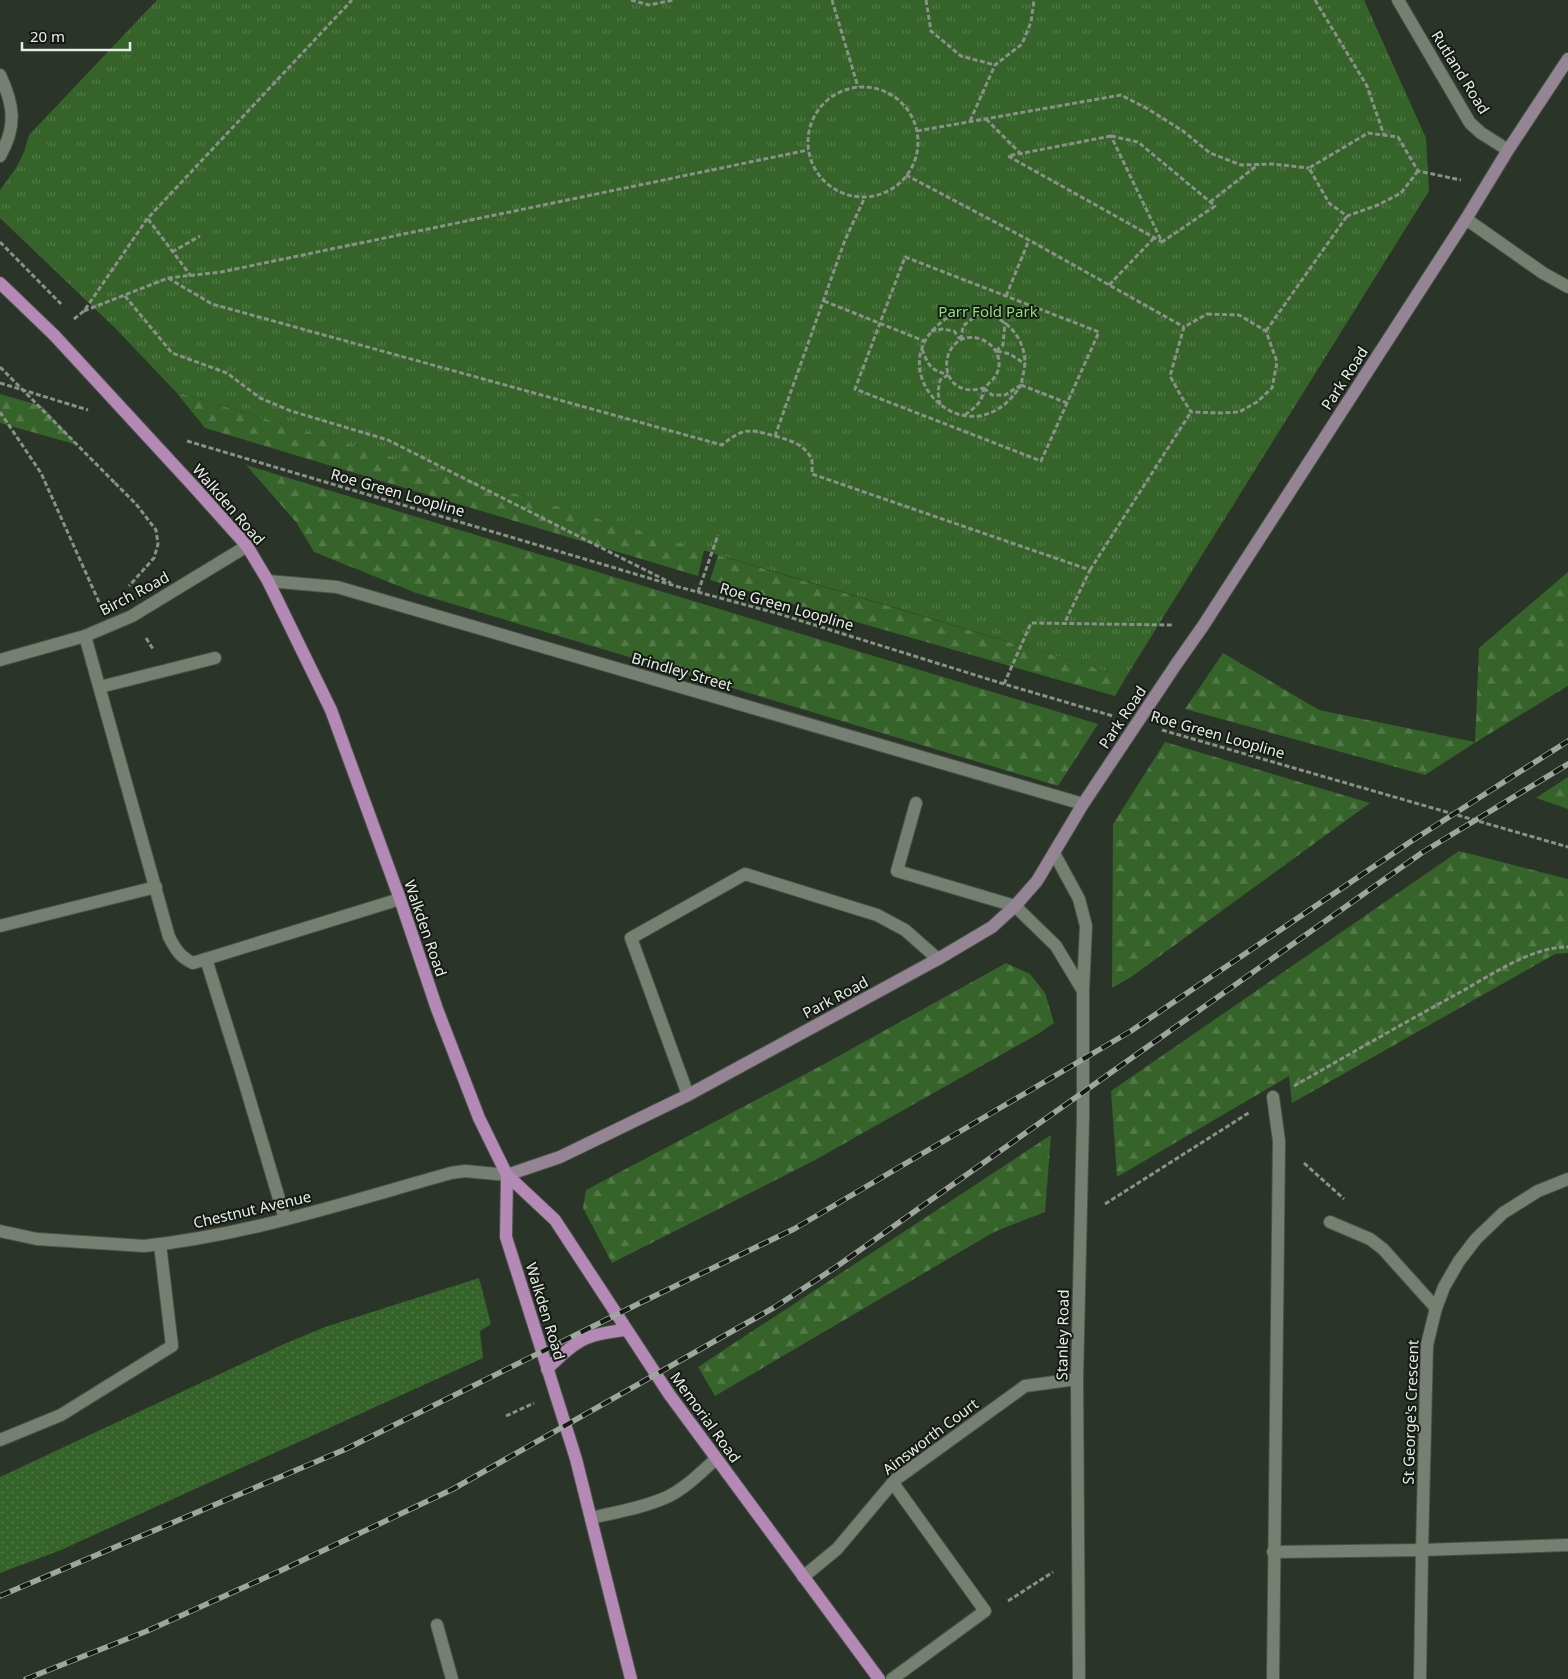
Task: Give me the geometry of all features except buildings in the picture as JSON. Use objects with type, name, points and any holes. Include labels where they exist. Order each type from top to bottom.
[{"type":"main road","name":"Walkden Road","points":[[0,283],[55,336],[248,546],[268,581],[331,710],[400,899],[440,1018],[479,1118],[507,1175],[506,1237],[576,1459],[631,1679]]},
{"type":"main road","name":"Memorial Road","points":[[507,1175],[555,1220],[669,1394],[879,1679]]},
{"type":"main road","points":[[547,1369],[568,1348],[584,1338],[605,1332],[626,1330]]},
{"type":"street","name":"Rutland Road","points":[[1398,0],[1470,123],[1508,150]]},
{"type":"street","name":"Park Road","points":[[507,1175],[560,1157],[688,1095],[938,959],[992,927],[1016,906],[1037,881],[1083,804],[1203,626],[1568,59]]},
{"type":"street","points":[[0,75],[8,93],[12,114],[9,137],[0,156]]},
{"type":"street","points":[[1466,219],[1543,273],[1568,287]]},
{"type":"street","name":"Birch Road","points":[[0,660],[85,636],[132,616],[248,546]]},
{"type":"street","name":"Brindley Street","points":[[268,581],[337,587],[1083,804]]},
{"type":"street","points":[[85,636],[169,937],[178,953],[184,959],[193,963],[400,899]]},
{"type":"street","points":[[100,688],[215,658]]},
{"type":"street","points":[[916,803],[897,871],[1016,906],[1056,946],[1083,991]]},
{"type":"street","name":"Stanley Road","points":[[1054,853],[1079,899],[1086,926],[1083,991],[1083,1117],[1077,1379],[1079,1679]]},
{"type":"street","points":[[688,1095],[631,938],[745,874],[877,915],[905,930],[938,959]]},
{"type":"street","points":[[0,926],[156,887]]},
{"type":"street","points":[[206,959],[285,1220]]},
{"type":"street","points":[[1273,1097],[1279,1141],[1273,1679]]},
{"type":"street","name":"Chestnut Avenue","points":[[0,1231],[37,1239],[144,1246],[201,1239],[285,1220],[451,1173],[465,1171],[507,1175]]},
{"type":"street","name":"St George's Crescent","points":[[1420,1679],[1427,1345],[1436,1308],[1444,1287],[1476,1239],[1503,1213],[1538,1191],[1568,1178]]},
{"type":"street","points":[[1330,1222],[1370,1239],[1383,1249],[1436,1308]]},
{"type":"street","points":[[0,1440],[61,1415],[172,1346],[160,1244]]},
{"type":"street","name":"Ainsworth Court","points":[[803,1577],[837,1549],[893,1483],[1025,1386],[1077,1379]]},
{"type":"street","points":[[591,1518],[642,1506],[667,1497],[684,1486],[716,1459]]},
{"type":"street","points":[[892,1679],[985,1611],[893,1483]]},
{"type":"street","points":[[1273,1552],[1422,1550],[1568,1545]]},
{"type":"street","points":[[438,1625],[452,1679]]},
{"type":"path","points":[[55,336],[84,311],[148,219],[352,0]]},
{"type":"path","points":[[632,0],[649,5],[674,0]]},
{"type":"path","points":[[832,0],[858,87]]},
{"type":"path","points":[[926,0],[931,31],[961,56],[995,66]]},
{"type":"path","points":[[970,122],[995,66],[1022,44],[1031,22],[1034,0]]},
{"type":"path","points":[[1315,0],[1367,86],[1384,135]]},
{"type":"path","points":[[858,87],[874,88],[890,94],[902,103],[912,116],[918,130],[918,150],[912,168],[900,183],[884,193],[865,197],[849,196],[834,189],[822,179],[813,166],[808,150],[809,132],[815,115],[820,108],[841,91],[858,87]]},
{"type":"path","points":[[918,130],[1121,95],[1176,127],[1210,153],[1241,165],[1259,164],[1309,168],[1368,133],[1398,137],[1418,171],[1486,185]]},
{"type":"path","points":[[986,118],[1020,154]]},
{"type":"path","points":[[1111,136],[1162,242]]},
{"type":"path","points":[[1111,136],[1138,142],[1215,206],[1162,242],[1008,156],[1111,136]]},
{"type":"path","points":[[84,311],[168,278],[191,277],[221,272],[808,150]]},
{"type":"path","points":[[1210,202],[1259,164]]},
{"type":"path","points":[[1309,168],[1329,203],[1347,216]]},
{"type":"path","points":[[1266,331],[1347,216],[1378,205],[1401,193],[1418,171]]},
{"type":"path","points":[[906,175],[1029,240],[1184,326]]},
{"type":"path","points":[[775,436],[845,240],[865,197]]},
{"type":"path","points":[[148,219],[191,277]]},
{"type":"path","points":[[172,252],[200,236]]},
{"type":"path","points":[[1109,285],[1154,238]]},
{"type":"path","points":[[1006,296],[1029,240]]},
{"type":"path","points":[[0,242],[62,304]]},
{"type":"path","points":[[905,257],[1098,332],[1041,462],[854,389],[879,323],[905,257]]},
{"type":"path","points":[[168,278],[212,304],[722,445],[735,434],[751,430],[790,440],[802,447],[811,459],[812,474],[1090,570]]},
{"type":"path","points":[[125,295],[172,353],[227,373],[260,398],[275,405],[388,440],[678,586]]},
{"type":"path","points":[[824,301],[924,341]]},
{"type":"path","points":[[69,311],[76,318]]},
{"type":"path","points":[[963,311],[983,311],[1005,322],[1016,333],[1023,348],[1025,364],[1021,385],[1014,396],[1003,406],[991,413],[978,416],[964,416],[951,412],[940,405],[929,394],[922,380],[920,364],[922,348],[930,332],[945,318],[963,311]]},
{"type":"path","points":[[961,340],[963,326],[983,311]]},
{"type":"path","points":[[1207,314],[1238,314],[1266,331],[1277,362],[1272,388],[1257,402],[1239,412],[1191,412],[1170,376],[1184,326],[1207,314]]},
{"type":"path","points":[[996,351],[1003,345],[1005,322]]},
{"type":"path","points":[[930,332],[954,331],[961,340]]},
{"type":"path","points":[[971,337],[981,338],[990,343],[996,351],[999,362],[998,372],[993,381],[984,388],[964,389],[955,384],[948,375],[947,355],[952,346],[961,340],[971,337]]},
{"type":"path","points":[[922,348],[928,366],[948,375]]},
{"type":"path","points":[[996,351],[1010,354],[1025,364]]},
{"type":"path","points":[[0,367],[136,504],[156,530],[158,544],[154,558],[126,589]]},
{"type":"path","points":[[940,405],[938,392],[940,380],[948,375]]},
{"type":"path","points":[[0,383],[93,412]]},
{"type":"path","points":[[1021,385],[1067,403]]},
{"type":"path","points":[[984,388],[992,395],[1005,394],[1021,385]]},
{"type":"path","points":[[964,416],[981,399],[984,388]]},
{"type":"path","points":[[0,412],[41,474],[110,625]]},
{"type":"path","points":[[1064,624],[1090,570],[1191,412]]},
{"type":"path","name":"Roe Green Loopline","points":[[185,440],[698,592],[776,613],[1004,684],[1118,717]]},
{"type":"path","points":[[698,592],[718,535]]},
{"type":"path","points":[[1004,684],[1031,623],[1203,626]]},
{"type":"path","name":"Roe Green Loopline","points":[[1157,728],[1568,847]]},
{"type":"path","points":[[1080,1220],[1273,1097],[1392,1029],[1528,955],[1558,947],[1568,947]]},
{"type":"path","points":[[985,1611],[1011,1600],[1078,1554]]},
{"type":"green space","name":"Parr Fold Park","points":[[157,0],[1364,0],[1426,138],[1429,191],[1126,677],[176,392],[115,328],[0,218],[0,190],[16,168],[24,152],[29,135]]},
{"type":"green space","points":[[176,392],[704,550],[698,576],[205,428]]},
{"type":"green space","points":[[0,394],[42,406],[78,445],[0,423]]},
{"type":"green space","points":[[246,465],[1098,724],[1058,786],[416,593],[314,552],[296,522]]},
{"type":"green space","points":[[718,555],[1126,677],[1115,696],[710,580]]},
{"type":"green space","points":[[1568,572],[1568,686],[1425,775],[1185,709],[1223,653],[1319,710],[1475,742],[1479,648]]},
{"type":"green space","points":[[1165,742],[1370,803],[1131,977],[1112,988],[1113,824]]},
{"type":"green space","points":[[1568,777],[1568,809],[1536,798]]},
{"type":"green space","points":[[1459,851],[1568,879],[1568,953],[1555,954],[1292,1103],[1289,1076],[1117,1177],[1111,1091]]},
{"type":"green space","points":[[1006,963],[1030,974],[1045,993],[1054,1023],[1038,1034],[817,1159],[612,1263],[583,1208],[586,1190],[828,1062]]},
{"type":"green space","points":[[1051,1135],[1045,1212],[994,1232],[715,1396],[698,1367]]},
{"type":"green space","points":[[479,1278],[491,1324],[480,1331],[483,1358],[61,1550],[0,1573],[0,1477],[284,1344],[325,1327]]},
{"type":"railway","points":[[0,1596],[346,1449],[794,1229],[1131,1031],[1410,842],[1568,741]]},
{"type":"railway","points":[[26,1679],[147,1631],[453,1489],[775,1307],[836,1267],[1423,852],[1568,764]]}]
